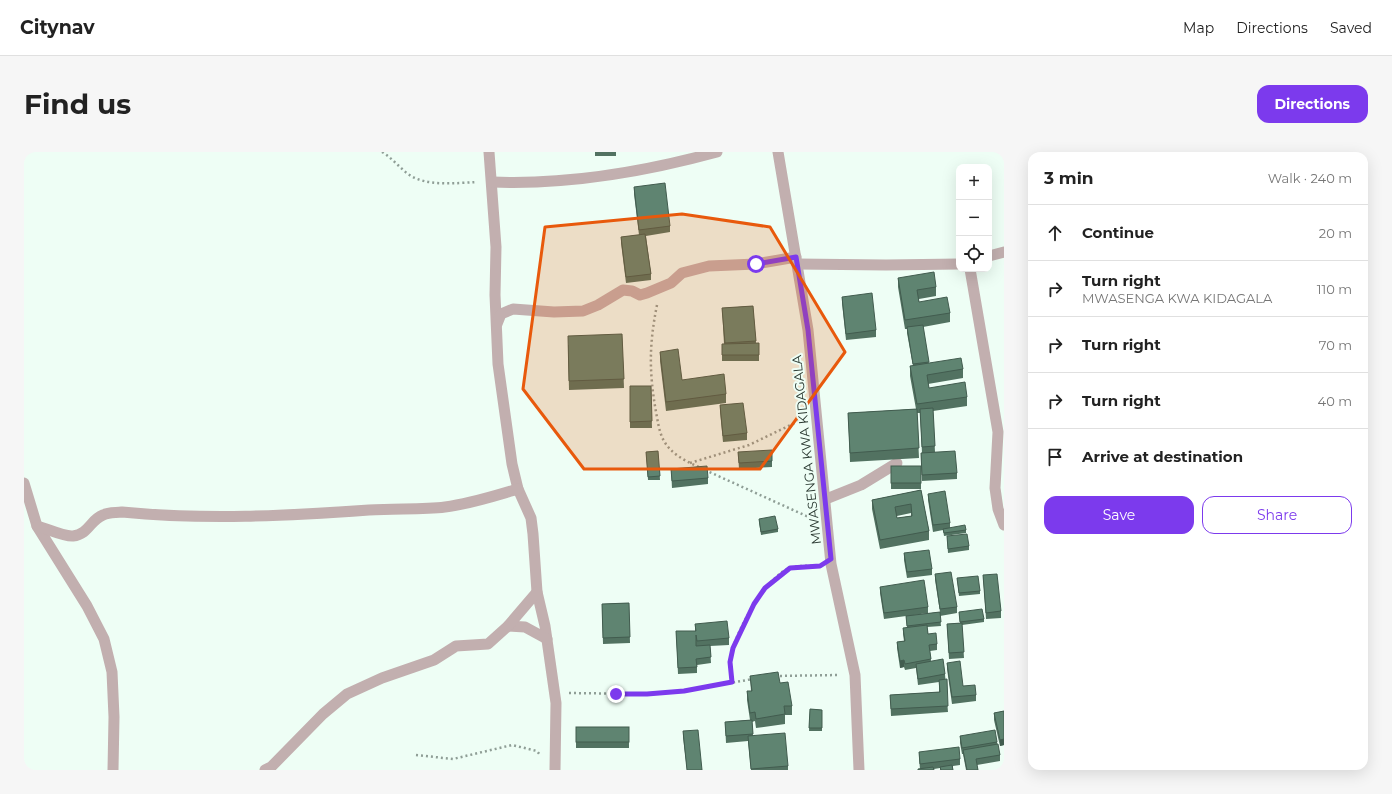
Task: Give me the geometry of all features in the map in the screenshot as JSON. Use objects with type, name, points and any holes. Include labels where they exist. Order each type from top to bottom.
[{"type":"street","points":[[489,152],[496,247],[498,364],[512,464],[518,489],[531,518],[537,592],[547,639],[554,692],[555,770]]},
{"type":"street","points":[[492,182],[552,181],[604,176],[640,171],[717,152]]},
{"type":"street","name":"MWASENGA KWA KIDAGALA","points":[[778,152],[808,330],[815,414],[826,499],[831,559],[837,597],[855,674],[859,770]]},
{"type":"street","points":[[992,255],[1004,252]]},
{"type":"street","points":[[497,325],[501,314],[512,309],[554,312],[583,311],[598,305],[623,290],[632,291],[640,295],[660,289],[682,273],[709,266],[756,264],[796,260],[886,265],[956,264]]},
{"type":"street","points":[[971,272],[998,432],[995,488],[998,510],[1004,525]]},
{"type":"street","points":[[826,499],[861,485],[897,463]]},
{"type":"street","points":[[24,483],[37,526],[87,606],[104,639],[112,672],[114,717],[113,770]]},
{"type":"street","points":[[37,526],[72,536],[85,532],[94,521],[109,513],[122,512],[238,516],[298,515],[399,507],[444,507],[475,502],[518,489]]},
{"type":"street","points":[[265,770],[271,767],[323,714],[347,694],[382,678],[434,660],[456,646],[488,644],[508,626],[537,592]]},
{"type":"street","points":[[508,626],[525,627],[547,639]]},
{"type":"path","points":[[382,152],[409,174],[420,180],[444,183],[492,182]]},
{"type":"path","points":[[660,289],[650,354],[650,383],[660,433],[664,442],[674,453],[690,463],[728,479],[810,519],[828,520]]},
{"type":"path","points":[[690,463],[749,445],[777,430],[815,414]]},
{"type":"path","points":[[732,682],[730,662],[733,648],[754,604],[765,588],[790,568],[820,566],[831,559]]},
{"type":"path","points":[[769,676],[855,674]]},
{"type":"path","points":[[554,692],[647,694],[684,691],[754,678]]},
{"type":"path","points":[[416,756],[453,759],[512,746],[537,751],[544,760]]},
{"type":"highlighted area","points":[[682,214],[770,227],[845,352],[760,469],[584,469],[523,389],[545,227]]},
{"type":"building","points":[[665,183],[670,226],[639,230],[634,187]]},
{"type":"building","points":[[645,234],[651,274],[626,277],[621,237]]},
{"type":"building","points":[[934,272],[936,287],[917,290],[919,302],[947,297],[950,313],[905,320],[898,278]]},
{"type":"building","points":[[872,293],[876,330],[846,334],[842,297]]},
{"type":"building","points":[[753,306],[756,341],[725,343],[722,308]]},
{"type":"building","points":[[923,325],[929,362],[913,364],[907,327]]},
{"type":"building","points":[[622,334],[624,379],[569,381],[568,336]]},
{"type":"building","points":[[759,343],[759,355],[722,355],[722,344]]},
{"type":"building","points":[[678,349],[682,380],[724,374],[726,394],[666,402],[660,352]]},
{"type":"building","points":[[961,358],[963,369],[927,375],[929,388],[965,382],[967,397],[917,404],[910,366]]},
{"type":"building","points":[[630,386],[651,386],[652,421],[630,422]]},
{"type":"building","points":[[743,403],[747,433],[723,436],[720,405]]},
{"type":"building","points":[[933,408],[935,446],[922,447],[920,409]]},
{"type":"building","points":[[917,409],[919,448],[850,453],[848,413]]},
{"type":"building","points":[[772,450],[772,461],[739,463],[738,452]]},
{"type":"building","points":[[658,451],[660,476],[648,477],[646,452]]},
{"type":"building","points":[[955,451],[957,473],[922,475],[921,453]]},
{"type":"building","points":[[707,466],[708,478],[672,481],[671,469]]},
{"type":"building","points":[[891,466],[921,466],[921,483],[891,483]]},
{"type":"building","points":[[921,490],[929,531],[880,540],[872,500]],"holes":[[[911,504],[912,516],[897,518],[895,507]]]},
{"type":"building","points":[[945,491],[950,523],[933,525],[928,494]]},
{"type":"building","points":[[775,516],[778,529],[761,532],[759,519]]},
{"type":"building","points":[[965,525],[966,530],[944,533],[943,529]]},
{"type":"building","points":[[967,534],[969,546],[948,549],[947,536]]},
{"type":"building","points":[[929,550],[932,569],[907,572],[904,553]]},
{"type":"building","points":[[951,572],[957,607],[940,609],[935,574]]},
{"type":"building","points":[[997,574],[1001,611],[986,613],[983,575]]},
{"type":"building","points":[[978,576],[980,591],[959,593],[957,578]]},
{"type":"building","points":[[924,580],[928,607],[884,613],[880,587]]},
{"type":"building","points":[[629,603],[630,637],[603,638],[602,604]]},
{"type":"building","points":[[982,609],[984,619],[960,622],[959,612]]},
{"type":"building","points":[[940,612],[941,622],[907,626],[906,616]]},
{"type":"building","points":[[727,621],[729,638],[697,641],[696,635],[696,646],[710,645],[711,657],[696,659],[697,667],[678,668],[676,631],[696,631],[695,624]]},
{"type":"building","points":[[962,623],[964,652],[949,653],[947,624]]},
{"type":"building","points":[[927,625],[928,634],[936,633],[937,644],[929,645],[931,659],[905,664],[904,660],[900,661],[897,642],[905,641],[903,628]]},
{"type":"building","points":[[943,659],[945,674],[918,679],[916,664]]},
{"type":"building","points":[[960,661],[963,686],[975,685],[976,695],[952,697],[947,663]]},
{"type":"building","points":[[778,672],[780,683],[788,682],[792,706],[784,706],[785,714],[756,719],[755,712],[750,713],[747,691],[752,691],[750,676]]},
{"type":"building","points":[[947,679],[948,706],[891,709],[890,695],[940,692],[939,680]]},
{"type":"building","points":[[810,709],[822,710],[822,728],[809,728]]},
{"type":"building","points":[[1004,711],[1004,739],[1000,740],[994,713]]},
{"type":"building","points":[[752,720],[753,734],[726,736],[725,722]]},
{"type":"building","points":[[576,727],[629,727],[629,742],[576,742]]},
{"type":"building","points":[[698,730],[702,770],[687,770],[683,731]]},
{"type":"building","points":[[995,730],[997,742],[962,748],[960,736]]},
{"type":"building","points":[[785,733],[788,766],[751,769],[748,736]]},
{"type":"building","points":[[998,744],[1000,755],[976,759],[978,770],[967,770],[963,750]]},
{"type":"building","points":[[959,747],[960,759],[920,764],[919,752]]},
{"type":"building","points":[[952,765],[953,770],[941,770],[940,767]]},
{"type":"building","points":[[933,767],[934,770],[918,770],[918,769]]},
{"type":"route","points":[[616,694],[647,694],[684,691],[714,684],[732,682],[730,662],[733,648],[754,604],[765,588],[780,574],[790,568],[820,566],[831,559],[826,499],[815,414],[808,330],[796,257],[756,264]]}]
